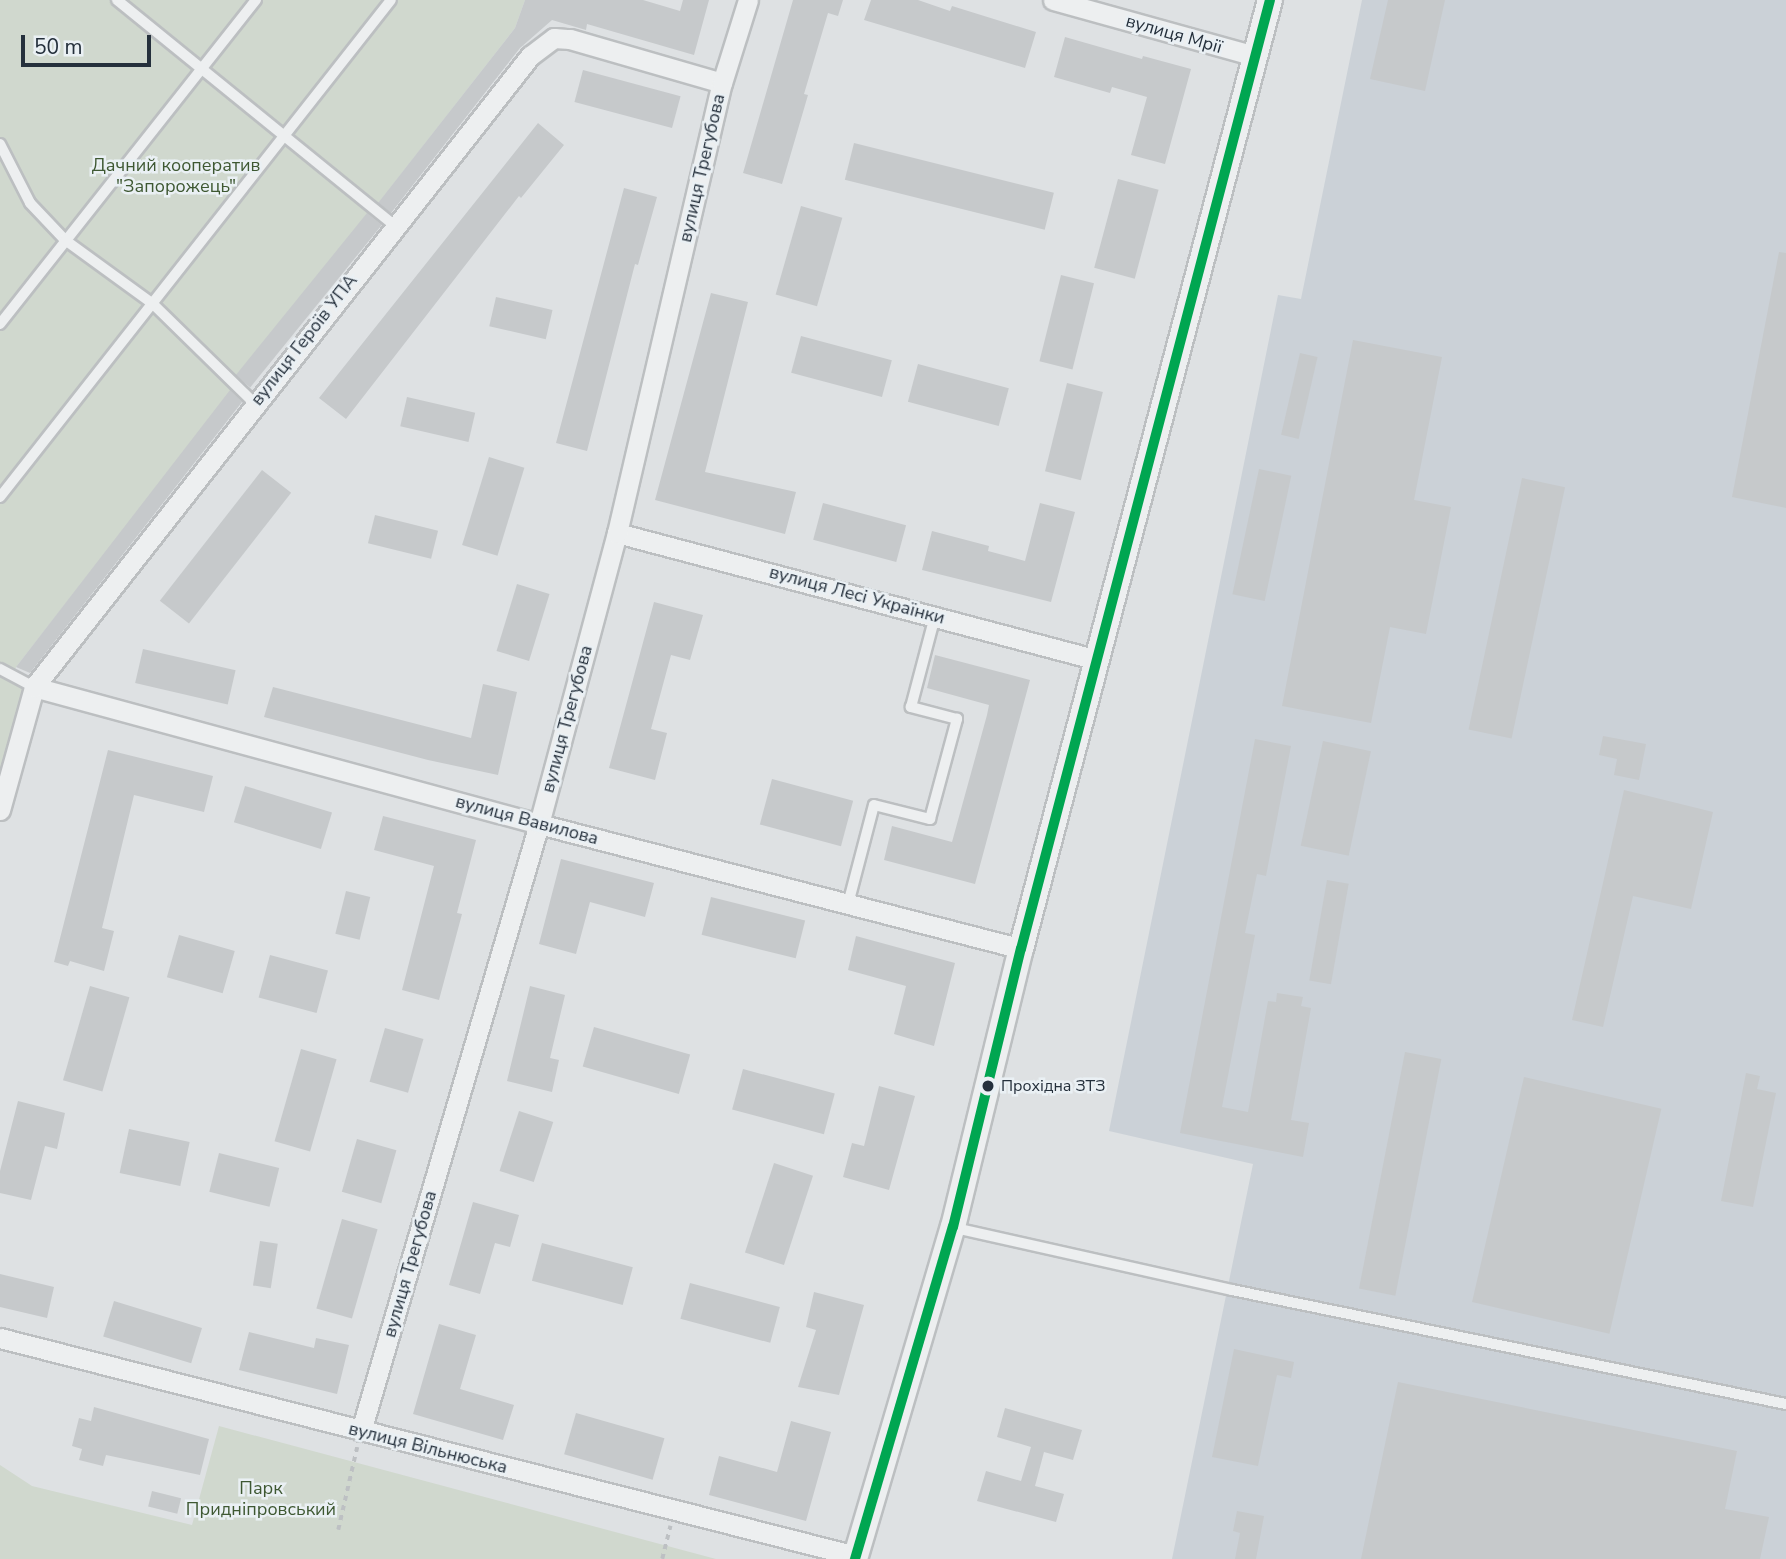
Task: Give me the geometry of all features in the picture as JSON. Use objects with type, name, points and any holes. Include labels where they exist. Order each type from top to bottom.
[{"type":"street","name":"вулиця Трегубова","points":[[361,1431],[539,824],[617,533],[722,83],[748,0]]},
{"type":"street","name":"вулиця Мрії","points":[[1053,0],[1255,56]]},
{"type":"street","points":[[859,1558],[953,1227],[1021,949],[1270,0]]},
{"type":"street","name":"вулиця Героїв УПА","points":[[0,810],[34,687],[254,403],[515,74],[542,44],[554,38],[570,39],[722,83]]},
{"type":"street","name":"вулиця Лесі Українки","points":[[617,533],[1096,660]]},
{"type":"street","name":"вулиця Вавилова","points":[[34,687],[539,824],[1021,949]]},
{"type":"street","name":"вулиця Вільнюська","points":[[0,1338],[859,1558]]},
{"type":"lane","points":[[117,0],[395,226]]},
{"type":"lane","points":[[0,324],[256,0]]},
{"type":"lane","points":[[0,496],[391,0]]},
{"type":"lane","points":[[0,144],[30,203],[65,240],[153,304],[254,403]]},
{"type":"lane","points":[[848,904],[874,805],[930,819],[957,719],[911,706],[935,616]]},
{"type":"lane","points":[[0,669],[34,687]]},
{"type":"lane","points":[[953,1227],[1232,1290],[1786,1404]]},
{"type":"path","points":[[338,1530],[361,1431]]},
{"type":"path","points":[[662,1559],[674,1510]]},
{"type":"shaded area","points":[[1362,0],[1786,0],[1786,1559],[1172,1559],[1253,1164],[1109,1131],[1278,295],[1301,299]]},
{"type":"green space","name":"Дачний кооператив \"Запорожець\"","points":[[0,0],[525,0],[515,28],[16,667],[12,683],[26,690],[0,789]]},
{"type":"green space","name":"Парк Придніпровський","points":[[219,1426],[716,1559],[0,1559],[0,1465],[32,1486],[192,1525]]},
{"type":"building","points":[[525,0],[643,0],[680,11],[683,0],[709,0],[694,55],[587,24],[586,30],[552,20],[520,48],[391,213],[378,203],[515,28]]},
{"type":"building","points":[[793,0],[843,0],[838,16],[828,13],[804,94],[808,95],[782,184],[743,173]]},
{"type":"building","points":[[871,0],[918,0],[950,11],[952,6],[1036,32],[1025,68],[864,20]]},
{"type":"building","points":[[1388,0],[1445,0],[1425,91],[1370,79]]},
{"type":"building","points":[[1065,37],[1142,59],[1143,56],[1191,69],[1165,164],[1131,155],[1147,97],[1112,87],[1110,93],[1054,77]]},
{"type":"building","points":[[583,70],[681,96],[672,128],[574,102]]},
{"type":"building","points":[[538,123],[564,145],[521,198],[519,196],[346,419],[319,398]]},
{"type":"building","points":[[854,143],[1054,193],[1045,230],[845,180]]},
{"type":"building","points":[[1118,179],[1159,190],[1135,279],[1094,268]]},
{"type":"building","points":[[624,188],[657,197],[638,265],[635,264],[587,451],[556,443]]},
{"type":"building","points":[[801,206],[842,218],[817,306],[776,294]]},
{"type":"building","points":[[367,213],[382,225],[250,387],[235,375]]},
{"type":"building","points":[[1779,252],[1786,253],[1786,508],[1732,497]]},
{"type":"building","points":[[1061,275],[1094,283],[1072,370],[1039,361]]},
{"type":"building","points":[[711,293],[748,302],[705,472],[796,492],[785,534],[655,500]]},
{"type":"building","points":[[496,297],[553,310],[546,339],[489,326]]},
{"type":"building","points":[[801,336],[892,360],[882,397],[791,373]]},
{"type":"building","points":[[1353,340],[1442,357],[1414,500],[1451,507],[1426,634],[1390,627],[1371,723],[1282,706]]},
{"type":"building","points":[[1300,353],[1318,357],[1299,439],[1281,435]]},
{"type":"building","points":[[918,364],[1009,388],[999,426],[908,402]]},
{"type":"building","points":[[1067,383],[1103,392],[1081,480],[1045,471]]},
{"type":"building","points":[[230,390],[242,402],[30,673],[16,667]]},
{"type":"building","points":[[407,397],[475,413],[468,442],[400,426]]},
{"type":"building","points":[[489,457],[524,468],[497,556],[462,545]]},
{"type":"building","points":[[1259,469],[1291,476],[1265,601],[1232,594]]},
{"type":"building","points":[[262,470],[291,493],[189,624],[160,601]]},
{"type":"building","points":[[1522,478],[1565,487],[1512,739],[1469,729]]},
{"type":"building","points":[[823,503],[906,525],[896,562],[813,540]]},
{"type":"building","points":[[1040,503],[1075,512],[1051,602],[922,570],[932,531],[989,546],[988,551],[1025,561]]},
{"type":"building","points":[[375,515],[438,531],[431,559],[368,543]]},
{"type":"building","points":[[517,584],[550,594],[529,661],[497,651]]},
{"type":"building","points":[[654,602],[703,615],[690,660],[671,655],[651,729],[667,733],[655,780],[609,768]]},
{"type":"building","points":[[143,649],[236,670],[228,704],[135,683]]},
{"type":"building","points":[[935,655],[1030,680],[975,884],[884,860],[892,826],[952,842],[987,715],[989,705],[927,688]]},
{"type":"building","points":[[483,684],[517,692],[498,775],[428,760],[264,717],[273,687],[471,738]]},
{"type":"building","points":[[1603,736],[1646,744],[1639,780],[1614,775],[1617,759],[1599,755]]},
{"type":"building","points":[[1255,739],[1291,746],[1266,876],[1257,874],[1245,933],[1255,935],[1222,1107],[1248,1112],[1268,1001],[1276,1002],[1277,993],[1303,997],[1301,1006],[1311,1008],[1291,1120],[1309,1123],[1303,1157],[1180,1133]]},
{"type":"building","points":[[1323,741],[1371,751],[1349,856],[1301,846]]},
{"type":"building","points":[[108,750],[213,776],[204,812],[134,795],[102,928],[114,931],[104,971],[70,961],[68,966],[54,962]]},
{"type":"building","points":[[772,779],[853,801],[841,846],[760,824]]},
{"type":"building","points":[[245,786],[332,813],[321,849],[234,822]]},
{"type":"building","points":[[1624,790],[1713,812],[1691,909],[1633,896],[1603,1027],[1572,1020]]},
{"type":"building","points":[[383,816],[476,840],[457,913],[462,914],[439,1000],[402,990],[434,866],[374,850]]},
{"type":"building","points":[[561,859],[654,883],[645,917],[590,902],[576,954],[539,944]]},
{"type":"building","points":[[1327,880],[1349,884],[1331,984],[1309,980]]},
{"type":"building","points":[[346,891],[370,897],[360,940],[335,934]]},
{"type":"building","points":[[711,897],[805,920],[796,958],[702,935]]},
{"type":"building","points":[[179,935],[235,951],[223,993],[167,977]]},
{"type":"building","points":[[856,936],[955,963],[934,1046],[894,1034],[906,986],[848,970]]},
{"type":"building","points":[[270,955],[328,971],[317,1013],[259,998]]},
{"type":"building","points":[[90,986],[129,997],[102,1092],[63,1080]]},
{"type":"building","points":[[530,986],[565,995],[550,1058],[559,1060],[552,1092],[507,1081]]},
{"type":"building","points":[[594,1027],[690,1055],[679,1094],[583,1066]]},
{"type":"building","points":[[385,1028],[423,1039],[408,1093],[370,1082]]},
{"type":"building","points":[[301,1049],[337,1059],[310,1151],[275,1141]]},
{"type":"building","points":[[1405,1052],[1441,1059],[1395,1296],[1359,1289]]},
{"type":"building","points":[[743,1069],[835,1094],[824,1134],[732,1110]]},
{"type":"building","points":[[1746,1073],[1760,1076],[1757,1089],[1776,1093],[1753,1207],[1721,1201]]},
{"type":"building","points":[[1524,1077],[1661,1109],[1609,1334],[1472,1302]]},
{"type":"building","points":[[879,1086],[915,1096],[889,1190],[843,1177],[852,1143],[864,1146]]},
{"type":"building","points":[[18,1101],[65,1113],[57,1149],[45,1146],[31,1200],[0,1193],[0,1171]]},
{"type":"building","points":[[519,1111],[553,1122],[534,1182],[500,1171]]},
{"type":"building","points":[[129,1129],[190,1142],[180,1186],[120,1173]]},
{"type":"building","points":[[357,1139],[396,1150],[381,1203],[342,1192]]},
{"type":"building","points":[[219,1153],[279,1168],[269,1207],[209,1192]]},
{"type":"building","points":[[774,1163],[813,1176],[784,1265],[745,1252]]},
{"type":"building","points":[[473,1202],[519,1215],[510,1247],[495,1243],[480,1294],[449,1285]]},
{"type":"building","points":[[342,1219],[378,1229],[352,1319],[316,1308]]},
{"type":"building","points":[[260,1241],[278,1244],[271,1288],[253,1285]]},
{"type":"building","points":[[542,1243],[633,1267],[623,1305],[532,1281]]},
{"type":"building","points":[[0,1274],[54,1287],[47,1318],[0,1307]]},
{"type":"building","points":[[690,1283],[780,1307],[770,1343],[680,1319]]},
{"type":"building","points":[[814,1292],[864,1305],[839,1395],[798,1387],[816,1330],[806,1327]]},
{"type":"building","points":[[114,1301],[202,1328],[191,1363],[103,1336]]},
{"type":"building","points":[[439,1324],[476,1335],[460,1389],[514,1405],[503,1440],[413,1414]]},
{"type":"building","points":[[249,1332],[314,1348],[316,1338],[349,1345],[337,1394],[239,1370]]},
{"type":"building","points":[[1234,1349],[1294,1362],[1291,1378],[1277,1375],[1258,1466],[1212,1457]]},
{"type":"building","points":[[1398,1382],[1737,1451],[1725,1509],[1769,1517],[1760,1559],[1361,1559]]},
{"type":"building","points":[[94,1407],[209,1439],[200,1475],[106,1455],[103,1466],[79,1460],[82,1449],[72,1446],[79,1418],[91,1421]]},
{"type":"building","points":[[1005,1408],[1082,1430],[1073,1460],[1044,1452],[1035,1486],[1064,1494],[1056,1522],[977,1501],[986,1471],[1021,1481],[1031,1447],[997,1437]]},
{"type":"building","points":[[576,1413],[664,1438],[653,1480],[564,1454]]},
{"type":"building","points":[[791,1421],[831,1432],[806,1521],[709,1495],[719,1456],[777,1472]]},
{"type":"building","points":[[152,1491],[181,1498],[177,1514],[148,1507]]},
{"type":"building","points":[[1237,1511],[1264,1516],[1256,1559],[1235,1559],[1240,1533],[1233,1531]]},
{"type":"transit line","points":[[855,1559],[953,1227],[1021,949],[1270,0]]},
{"type":"place","name":"Прохідна ЗТЗ","points":[[988,1086]]}]
